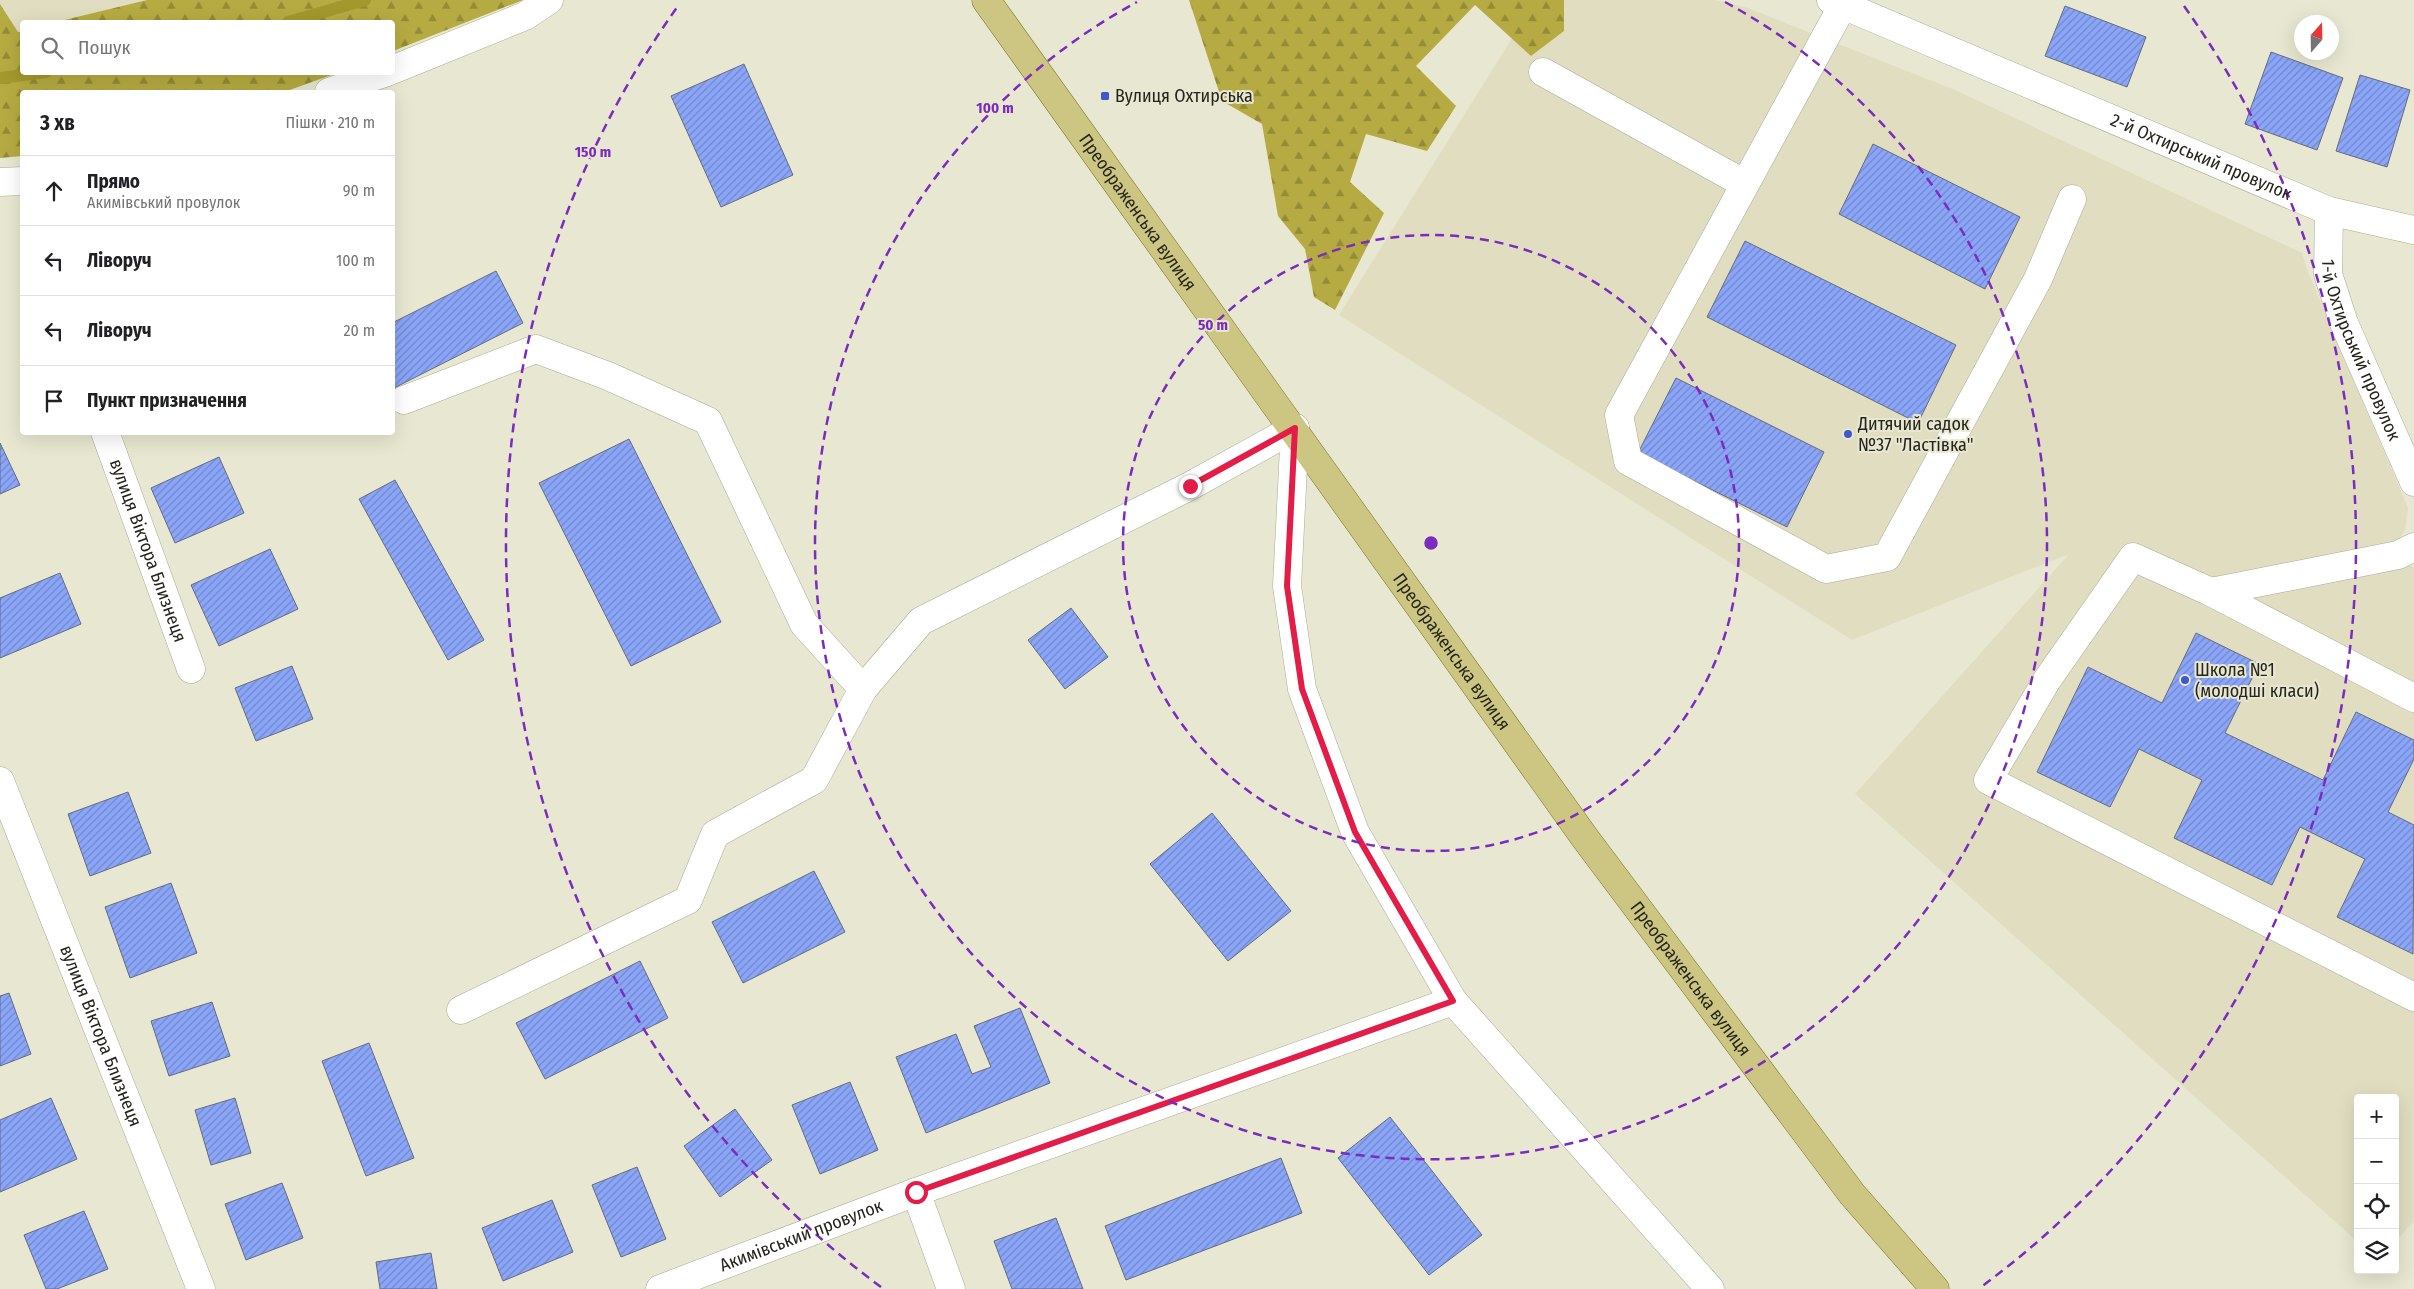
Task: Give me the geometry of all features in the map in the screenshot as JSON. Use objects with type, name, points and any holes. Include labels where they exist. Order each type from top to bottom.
[{"type":"main road","name":"Преображенська вулиця","points":[[986,0],[1295,428],[1603,862],[1852,1194],[1935,1289]]},
{"type":"street","points":[[395,69],[525,16],[549,0]]},
{"type":"street","points":[[1837,2],[1745,184],[1618,415],[1628,461],[1826,569],[1887,557],[2038,279],[2072,199]]},
{"type":"street","name":"2-й Охтирський провулок","points":[[1837,2],[2329,211],[2414,230]]},
{"type":"street","points":[[1543,72],[1745,184]]},
{"type":"street","points":[[335,90],[378,75]]},
{"type":"street","name":"1-й Охтирський провулок","points":[[2329,211],[2328,274],[2344,323],[2414,482]]},
{"type":"street","points":[[404,400],[536,349],[608,376],[708,422],[804,624],[863,689]]},
{"type":"street","points":[[461,1010],[688,900],[715,834],[814,780],[863,689],[921,621],[1141,512],[1295,428]]},
{"type":"street","points":[[1295,428],[1287,586],[1302,689],[1355,832],[1453,1001],[1710,1289]]},
{"type":"street","name":"вулиця Віктора Близнеця","points":[[106,435],[190,669]]},
{"type":"street","points":[[2211,592],[2398,555],[2414,547]]},
{"type":"street","points":[[2414,698],[2211,592],[2133,557],[2047,680],[1988,780],[2414,997]]},
{"type":"street","name":"вулиця Віктора Близнеця","points":[[0,781],[201,1289]]},
{"type":"street","name":"Акимівський провулок","points":[[660,1289],[916,1192],[1453,1001]]},
{"type":"street","points":[[916,1192],[951,1289]]},
{"type":"shaded area","points":[[0,0],[147,0],[64,20],[20,20],[20,32],[18,32],[0,4]]},
{"type":"shaded area","points":[[1536,0],[1715,0],[1748,8],[1955,90],[2302,253],[2307,270],[2408,508],[2405,530],[2393,547],[2403,565],[2414,567],[2414,1221],[2399,1238],[2399,1094],[2354,1094],[2354,1238],[1855,794],[2069,554],[1852,640],[1339,315]]},
{"type":"green space","points":[[147,0],[523,0],[395,50],[395,20],[64,20]]},
{"type":"green space","points":[[1189,0],[1564,0],[1564,31],[1531,56],[1475,5],[1416,66],[1456,106],[1427,151],[1366,134],[1350,182],[1384,213],[1335,310],[1314,297],[1305,249],[1278,216],[1262,124],[1222,101]]},
{"type":"green space","points":[[0,4],[18,32],[20,32],[20,75],[331,75],[290,90],[20,90],[20,156],[0,158]]},
{"type":"building","points":[[2065,6],[2146,37],[2127,87],[2045,56]]},
{"type":"building","points":[[2271,52],[2343,78],[2317,150],[2245,124]]},
{"type":"building","points":[[744,64],[793,175],[721,207],[671,96]]},
{"type":"building","points":[[2360,75],[2410,90],[2387,167],[2336,151]]},
{"type":"building","points":[[1873,144],[2020,217],[1985,289],[1839,214]]},
{"type":"building","points":[[1745,241],[1956,345],[1918,423],[1707,317]]},
{"type":"building","points":[[496,271],[523,323],[395,387],[395,322]]},
{"type":"building","points":[[1676,378],[1824,452],[1787,527],[1638,453]]},
{"type":"building","points":[[629,439],[721,622],[631,666],[539,483]]},
{"type":"building","points":[[0,443],[20,485],[0,494]]},
{"type":"building","points":[[219,457],[244,513],[175,543],[151,488]]},
{"type":"building","points":[[395,480],[484,640],[448,660],[359,499]]},
{"type":"building","points":[[270,549],[298,609],[219,646],[191,585]]},
{"type":"building","points":[[60,573],[81,624],[0,658],[0,598]]},
{"type":"building","points":[[1071,608],[1108,657],[1065,689],[1028,640]]},
{"type":"building","points":[[2196,633],[2259,664],[2225,733],[2323,780],[2356,712],[2414,740],[2414,759],[2388,812],[2414,825],[2413,954],[2337,917],[2365,859],[2300,827],[2272,885],[2174,838],[2202,780],[2139,749],[2110,807],[2037,772],[2088,667],[2162,703]]},
{"type":"building","points":[[292,666],[313,719],[256,741],[235,688]]},
{"type":"building","points":[[128,792],[151,853],[90,876],[68,814]]},
{"type":"building","points":[[1212,813],[1291,911],[1228,961],[1150,864]]},
{"type":"building","points":[[814,871],[845,932],[743,983],[712,922]]},
{"type":"building","points":[[171,883],[197,953],[130,978],[105,907]]},
{"type":"building","points":[[640,961],[668,1018],[545,1079],[516,1023]]},
{"type":"building","points":[[9,993],[31,1054],[0,1066],[0,996]]},
{"type":"building","points":[[212,1002],[230,1056],[169,1076],[151,1021]]},
{"type":"building","points":[[1020,1008],[1050,1083],[926,1133],[896,1057],[956,1034],[972,1074],[991,1067],[974,1026]]},
{"type":"building","points":[[369,1043],[414,1158],[366,1176],[322,1061]]},
{"type":"building","points":[[850,1082],[878,1150],[820,1174],[792,1105]]},
{"type":"building","points":[[51,1098],[77,1159],[0,1192],[0,1120]]},
{"type":"building","points":[[235,1098],[251,1153],[211,1165],[195,1110]]},
{"type":"building","points":[[735,1109],[772,1160],[720,1197],[684,1146]]},
{"type":"building","points":[[1390,1117],[1482,1235],[1429,1275],[1338,1158]]},
{"type":"building","points":[[1281,1158],[1302,1213],[1126,1280],[1105,1226]]},
{"type":"building","points":[[637,1167],[666,1239],[621,1257],[592,1185]]},
{"type":"building","points":[[282,1183],[303,1238],[246,1260],[225,1204]]},
{"type":"building","points":[[552,1200],[573,1252],[503,1281],[482,1228]]},
{"type":"building","points":[[84,1211],[108,1269],[57,1289],[46,1289],[24,1235]]},
{"type":"building","points":[[1056,1218],[1083,1289],[1012,1289],[994,1241]]},
{"type":"building","points":[[431,1253],[437,1289],[380,1289],[376,1262]]},
{"type":"waterway","points":[[295,20],[365,0]]},
{"type":"waterway","points":[[0,78],[23,75]]},
{"type":"place","name":"Вулиця Охтирська","points":[[1105,96]]},
{"type":"place","name":"Дитячий садок №37 \"Ластівка\"","points":[[1848,434]]},
{"type":"place","name":"Школа №1 (молодші класи)","points":[[2185,680]]},
{"type":"route","points":[[916,1192],[1453,1001],[1355,832],[1302,689],[1287,586],[1295,428],[1190,486]]}]
